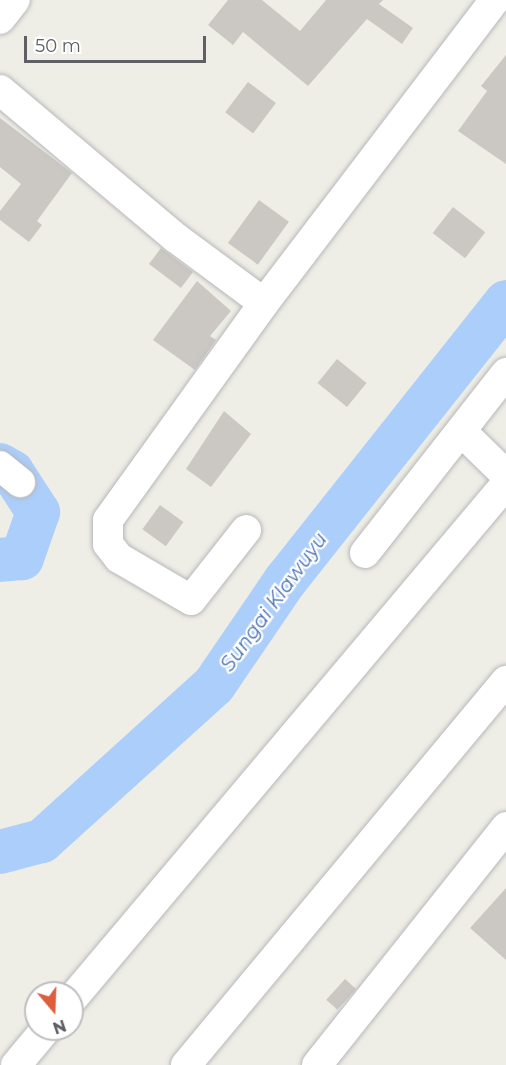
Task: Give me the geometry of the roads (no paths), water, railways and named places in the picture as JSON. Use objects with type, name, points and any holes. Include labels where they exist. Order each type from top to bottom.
[{"type":"street","points":[[0,19],[15,0]]},
{"type":"street","points":[[246,530],[191,600],[119,558],[108,544],[108,520],[264,303],[493,1]]},
{"type":"street","points":[[0,90],[176,238],[264,303]]},
{"type":"street","points":[[365,553],[506,373]]},
{"type":"street","points":[[461,431],[506,475]]},
{"type":"street","points":[[84,985],[506,484]]},
{"type":"street","points":[[186,1065],[506,681]]},
{"type":"street","points":[[317,1065],[506,827]]},
{"type":"street","points":[[16,1065],[36,1041]]},
{"type":"waterway","name":"Sungai Klawuyu","points":[[0,852],[42,841],[214,685],[285,581],[506,302]]},
{"type":"waterway","name":"Sungai Klawuyu","points":[[0,465],[12,472],[38,512],[22,558],[0,560]]}]
